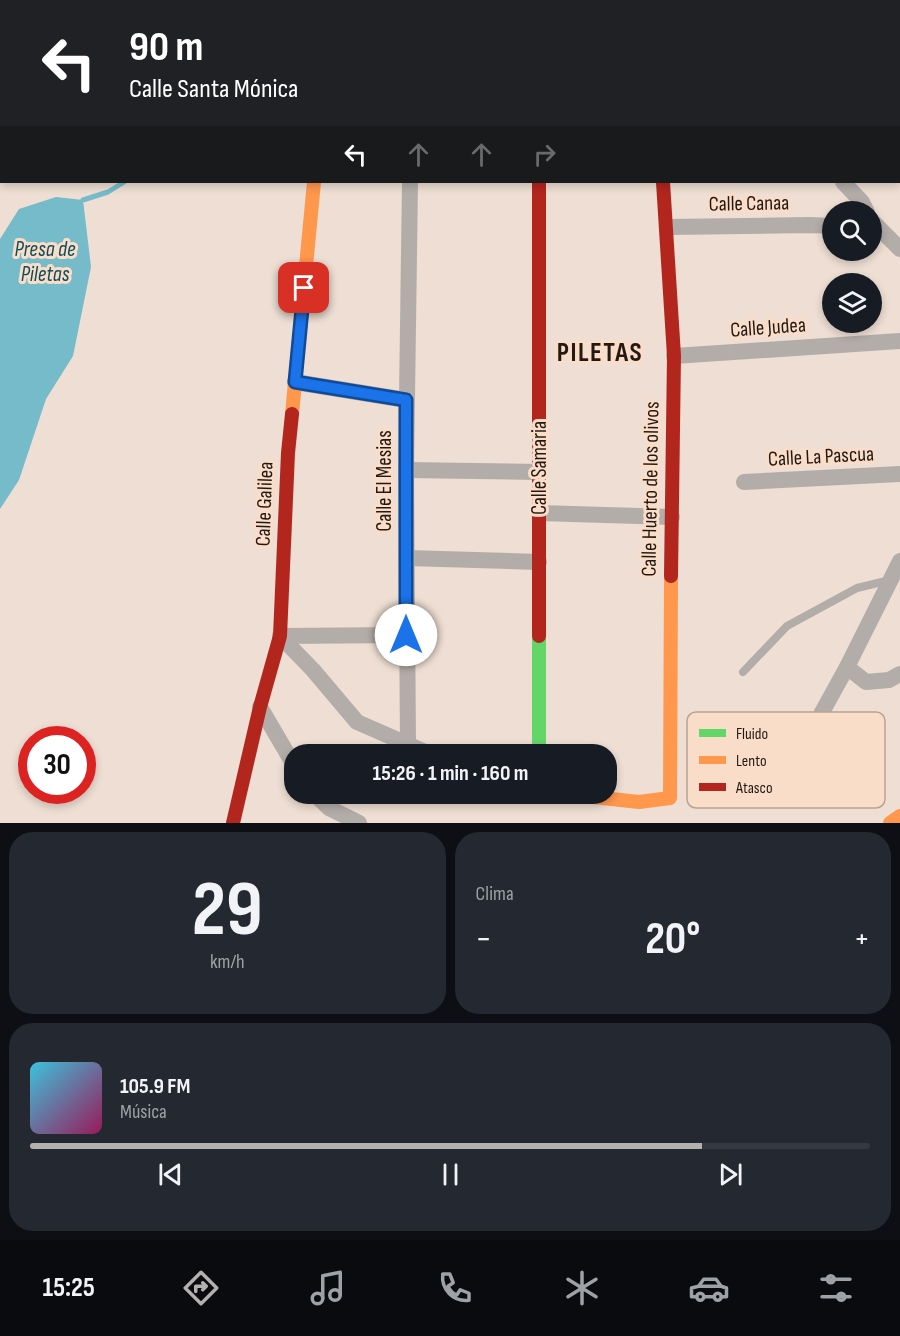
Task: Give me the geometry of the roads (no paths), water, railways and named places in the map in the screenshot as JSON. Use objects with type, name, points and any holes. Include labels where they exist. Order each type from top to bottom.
[{"type":"street","name":"Calle Galilea","points":[[233,823],[260,707],[280,636],[288,453],[314,183]]},
{"type":"street","name":"Calle El Mesias","points":[[408,744],[406,400],[410,183]]},
{"type":"street","name":"Calle Samaria","points":[[539,183],[540,744]]},
{"type":"street","name":"Calle Huerto de los olivos","points":[[617,800],[639,802],[670,798],[672,518],[670,493],[674,356],[663,183]]},
{"type":"street","points":[[844,183],[861,201]]},
{"type":"street","name":"Calle Canaa","points":[[667,227],[822,226]]},
{"type":"street","points":[[882,231],[900,249]]},
{"type":"street","name":"Calle Judea","points":[[674,356],[900,341]]},
{"type":"street","points":[[295,382],[406,400]]},
{"type":"street","points":[[406,470],[538,472]]},
{"type":"street","name":"Calle La Pascua","points":[[744,482],[900,474]]},
{"type":"street","points":[[539,513],[672,518]]},
{"type":"street","points":[[407,558],[539,562]]},
{"type":"street","points":[[822,712],[900,561]]},
{"type":"street","points":[[280,636],[406,635]]},
{"type":"street","points":[[280,636],[313,670],[357,722],[406,744]]},
{"type":"street","points":[[847,667],[866,682],[889,680],[900,674]]},
{"type":"street","points":[[260,707],[284,748]]},
{"type":"street","points":[[325,804],[359,823]]},
{"type":"street","points":[[890,823],[900,816]]},
{"type":"lane","points":[[743,672],[788,626],[857,588],[890,580]]},
{"type":"water","name":"Presa de Piletas","points":[[56,197],[83,200],[91,267],[73,356],[46,399],[19,480],[0,509],[0,239],[19,209]]},
{"type":"waterway","points":[[83,200],[108,192],[122,183]]},
{"type":"district","name":"PILETAS","points":[[600,352]]}]
